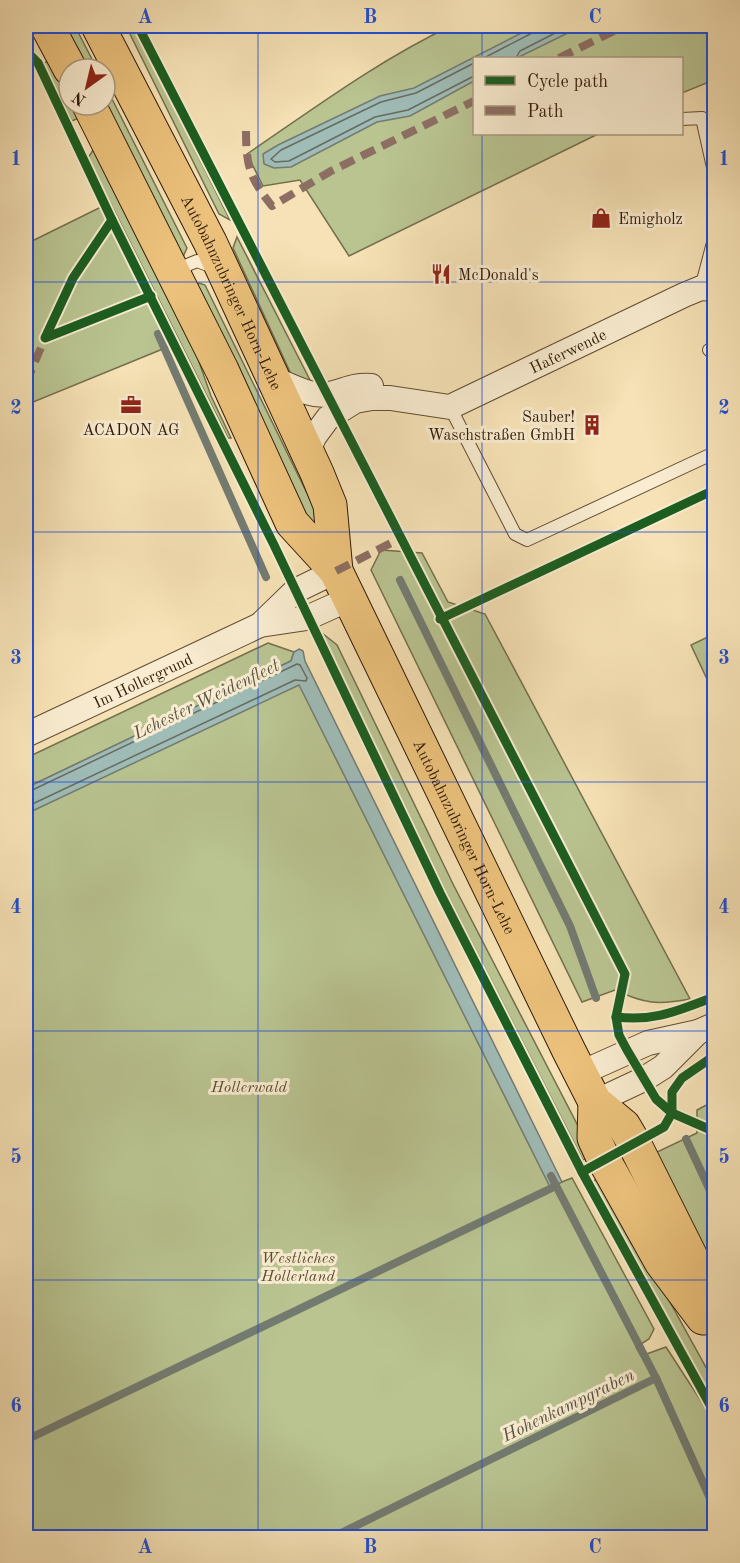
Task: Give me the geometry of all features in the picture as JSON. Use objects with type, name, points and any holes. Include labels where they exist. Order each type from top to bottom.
[{"type":"main road","points":[[47,26],[64,57]]},
{"type":"main road","name":"Autobahnzubringer Horn-Lehe","points":[[98,26],[223,271],[308,452],[330,505],[342,585]]},
{"type":"main road","name":"Autobahnzubringer Horn-Lehe","points":[[94,117],[182,288],[292,523],[342,585],[496,906],[580,1073],[595,1102],[624,1126],[634,1143],[694,1263],[714,1319]]},
{"type":"main road","name":"Autobahnzubringer Horn-Lehe","points":[[595,1102],[594,1138],[604,1160],[661,1262],[714,1333]]},
{"type":"street","name":"Haferwende","points":[[450,407],[708,289]]},
{"type":"street","points":[[274,379],[327,395],[356,386],[378,386],[422,403]]},
{"type":"street","points":[[308,452],[314,437],[328,418],[355,402],[372,398],[450,407]]},
{"type":"street","name":"Im Hollergrund","points":[[26,735],[260,626],[295,591],[342,585]]},
{"type":"street","points":[[580,1073],[648,1042],[706,1028]]},
{"type":"street","points":[[595,1102],[644,1080],[663,1067],[706,1028]]},
{"type":"lane","points":[[683,119],[702,118],[714,172]]},
{"type":"lane","points":[[708,289],[714,239]]},
{"type":"lane","points":[[182,288],[185,266],[197,261],[223,271]]},
{"type":"lane","points":[[450,407],[515,534],[527,540],[714,453]]},
{"type":"green space","points":[[126,26],[133,26],[230,220],[219,214]]},
{"type":"green space","points":[[451,26],[714,26],[714,80],[683,93],[683,57],[473,57],[473,135],[596,135],[349,256],[300,180],[263,186],[247,154],[372,70]]},
{"type":"green space","points":[[77,30],[91,57],[76,57],[66,36]]},
{"type":"green space","points":[[49,61],[57,75],[57,90],[44,63]]},
{"type":"green space","points":[[117,109],[187,248],[183,257],[111,117],[117,117]]},
{"type":"green space","points":[[95,147],[192,342],[211,396],[231,438],[228,438],[88,158]]},
{"type":"green space","points":[[101,207],[170,346],[26,405],[26,244]]},
{"type":"green space","points":[[237,237],[311,382],[291,374],[233,248]]},
{"type":"green space","points":[[199,283],[205,285],[325,530],[317,538],[197,285]]},
{"type":"green space","points":[[381,550],[422,553],[448,602],[485,614],[690,999],[669,1002],[643,1001],[615,990],[582,1002],[371,570]]},
{"type":"green space","points":[[322,633],[337,645],[454,886],[593,1155],[583,1160],[445,890]]},
{"type":"green space","points":[[714,634],[714,694],[691,645]]},
{"type":"green space","points":[[268,643],[294,652],[291,661],[26,788],[26,758]]},
{"type":"green space","name":"Westliches Hollerland","points":[[305,668],[559,1183],[572,1178],[654,1329],[649,1339],[636,1347],[641,1356],[666,1347],[705,1407],[714,1427],[714,1537],[26,1537],[26,799]]},
{"type":"green space","points":[[714,1101],[714,1269],[655,1153],[697,1133],[697,1110]]},
{"type":"green space","points":[[601,1177],[714,1382],[714,1403],[593,1181]]},
{"type":"water","points":[[535,26],[582,26],[519,57],[474,57]]},
{"type":"water","points":[[473,58],[473,82],[410,116],[377,122],[291,167],[274,168],[264,164],[263,154],[278,145],[380,96],[414,88]]},
{"type":"water","points":[[299,649],[303,651],[305,661],[562,1182],[550,1187],[299,685],[26,814],[26,788],[291,661],[294,652]]},
{"type":"waterway","points":[[158,334],[266,577]]},
{"type":"waterway","points":[[400,580],[570,926],[596,998]]},
{"type":"waterway","points":[[686,1139],[714,1199]]},
{"type":"waterway","name":"Hohenkampgraben","points":[[331,1538],[656,1378],[551,1176]]},
{"type":"waterway","points":[[26,1440],[556,1186]]},
{"type":"waterway","points":[[656,1378],[714,1507]]},
{"type":"marked path","points":[[561,57],[624,26]]},
{"type":"marked path","points":[[246,131],[248,163],[251,172],[272,206],[331,171],[473,101]]},
{"type":"marked path","points":[[26,383],[45,338]]},
{"type":"marked path","points":[[336,571],[399,539]]},
{"type":"cycle path","points":[[138,26],[625,974],[616,1017],[619,1035],[656,1099],[672,1113],[711,1130],[714,1135]]},
{"type":"cycle path","points":[[26,51],[38,63],[112,220],[274,545],[440,893],[582,1172],[714,1412]]},
{"type":"cycle path","points":[[112,220],[73,278],[45,338],[151,296]]},
{"type":"cycle path","points":[[440,619],[714,490]]},
{"type":"cycle path","points":[[616,1017],[655,1016],[714,997]]},
{"type":"cycle path","points":[[582,1172],[664,1127],[672,1113],[672,1092],[682,1078],[714,1056]]},
{"type":"place","name":"Emigholz","points":[[601,218]]},
{"type":"place","name":"McDonald's","points":[[441,274]]},
{"type":"place","name":"ACADON AG","points":[[131,405]]},
{"type":"place","name":"Sauber! Waschstraßen GmbH","points":[[592,425]]},
{"type":"water label","name":"Lehester Weidenfleet","points":[[206,699]]},
{"type":"park label","name":"Hollerwald","points":[[249,1086]]}]
